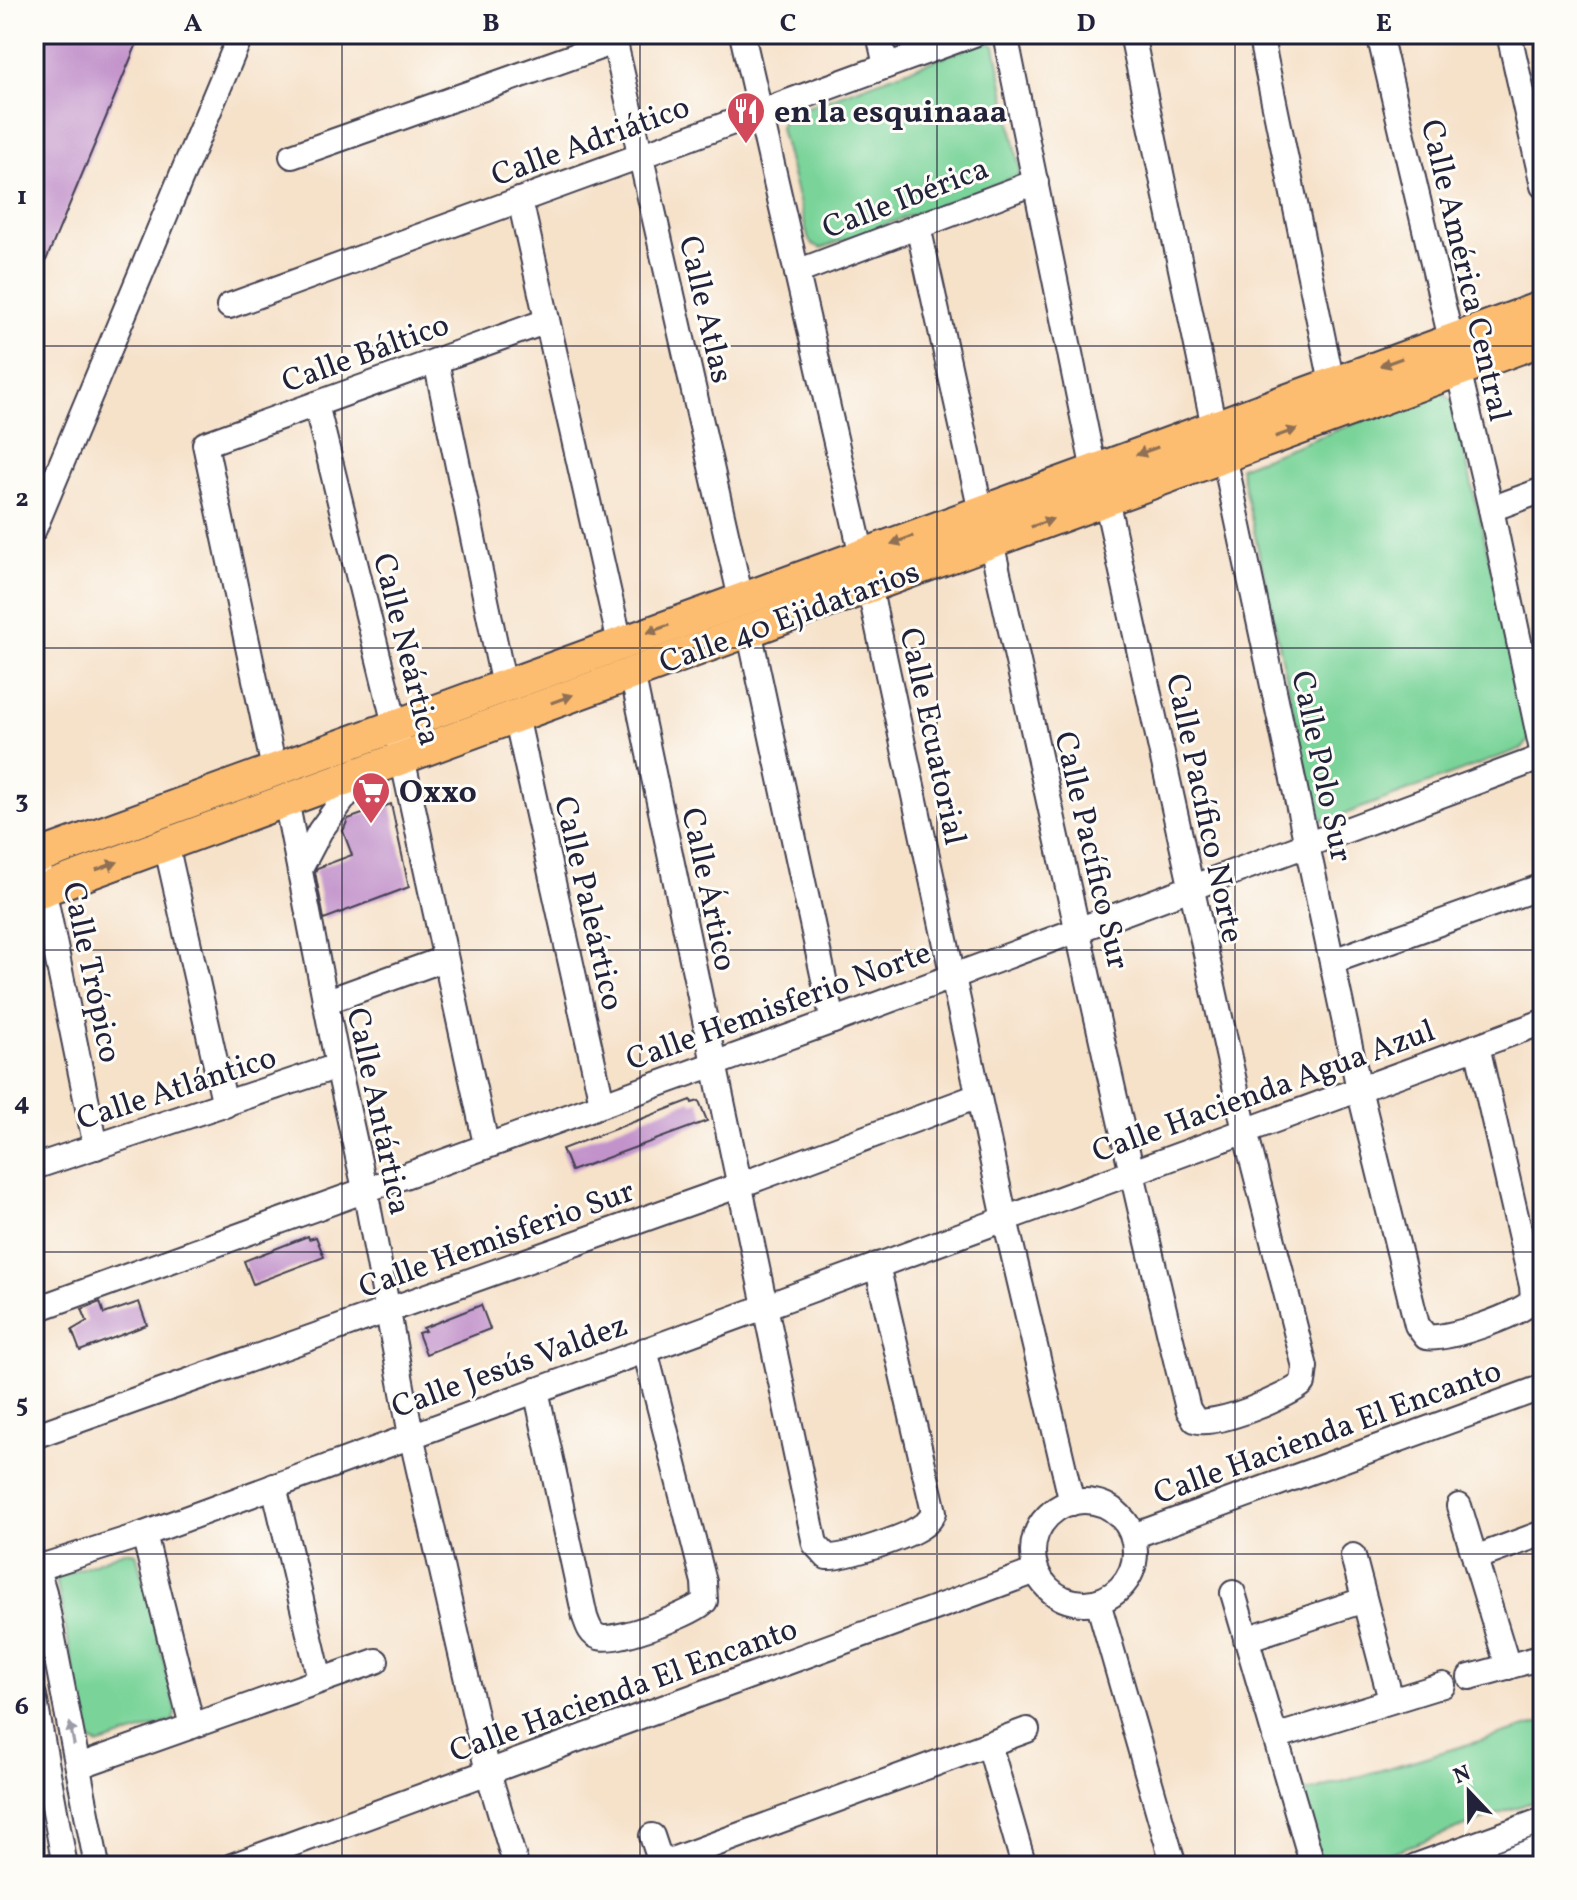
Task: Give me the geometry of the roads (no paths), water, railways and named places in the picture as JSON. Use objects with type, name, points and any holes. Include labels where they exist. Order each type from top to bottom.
[{"type":"main road","name":"Calle 40 Ejidatarios","points":[[38,891],[749,630],[865,571],[1454,356],[1543,307]]},
{"type":"main road","name":"Calle 40 Ejidatarios","points":[[1219,441],[1332,383],[1543,339]]},
{"type":"main road","name":"Calle 40 Ejidatarios","points":[[35,858],[741,599],[865,571]]},
{"type":"street","points":[[34,529],[241,34]]},
{"type":"street","name":"Calle Ecuatorial","points":[[742,34],[865,571],[1005,1219],[1072,1503]]},
{"type":"street","points":[[879,34],[886,66]]},
{"type":"street","name":"Calle Adriático","points":[[229,306],[974,34]]},
{"type":"street","name":"Calle Pacífico Norte","points":[[1005,34],[1100,485],[1245,1131],[1305,1367],[1303,1383],[1289,1394],[1209,1423],[1195,1420],[1190,1415],[1130,1173]]},
{"type":"street","name":"Calle Polo Sur","points":[[1132,34],[1359,1089],[1421,1332],[1432,1339],[1450,1336],[1520,1310],[1533,1300],[1477,1046]]},
{"type":"street","points":[[1260,34],[1332,383]]},
{"type":"street","name":"Calle América Central","points":[[1379,34],[1491,509],[1543,756]]},
{"type":"street","points":[[1509,34],[1543,186]]},
{"type":"street","points":[[292,156],[614,38]]},
{"type":"street","name":"Calle Atlas","points":[[614,38],[741,599]]},
{"type":"street","name":"Calle Ibérica","points":[[797,272],[1036,182]]},
{"type":"street","points":[[520,200],[620,643]]},
{"type":"street","name":"Calle Pacífico Sur","points":[[918,226],[1079,929],[1130,1173]]},
{"type":"street","name":"Calle Báltico","points":[[274,769],[205,444],[547,321]]},
{"type":"street","points":[[436,361],[504,686]]},
{"type":"street","name":"Calle Neártica","points":[[316,404],[395,725],[486,1144]]},
{"type":"street","points":[[1491,509],[1543,490]]},
{"type":"street","points":[[749,630],[833,1021]]},
{"type":"street","name":"Calle Ártico","points":[[632,673],[815,1544],[827,1557],[844,1556],[916,1530],[930,1520],[934,1512],[877,1265]]},
{"type":"street","name":"Calle Paleártico","points":[[516,716],[602,1103]]},
{"type":"street","name":"Calle Hemisferio Norte","points":[[34,1310],[833,1021],[1543,756]]},
{"type":"street","points":[[300,869],[320,831],[364,771]]},
{"type":"street","name":"Calle Antártica","points":[[286,800],[411,1435],[488,1772],[516,1866]]},
{"type":"street","points":[[166,844],[225,1105]]},
{"type":"street","name":"Calle Trópico","points":[[35,858],[38,891],[96,1147]]},
{"type":"street","points":[[1333,961],[1543,886]]},
{"type":"street","points":[[325,1002],[444,959]]},
{"type":"street","name":"Calle Hacienda Agua Azul","points":[[1005,1219],[1543,1022]]},
{"type":"street","name":"Calle Atlántico","points":[[34,1167],[338,1066]]},
{"type":"street","name":"Calle Hemisferio Sur","points":[[34,1436],[740,1185],[978,1096]]},
{"type":"street","name":"Calle Jesús Valdez","points":[[36,1566],[144,1534],[1005,1219]]},
{"type":"street","points":[[536,1390],[585,1617],[592,1633],[597,1637],[612,1638],[690,1612],[705,1601],[704,1582],[645,1350]]},
{"type":"street","name":"Calle Hacienda El Encanto","points":[[1133,1536],[1543,1387]]},
{"type":"street","points":[[274,1486],[320,1680]]},
{"type":"street","points":[[1087,1501],[1102,1504],[1126,1523],[1133,1536],[1133,1569],[1119,1589],[1098,1602],[1083,1604],[1054,1595],[1036,1571],[1033,1543],[1038,1529],[1047,1517],[1072,1503],[1087,1501]]},
{"type":"street","points":[[1459,1506],[1508,1667]]},
{"type":"street","points":[[1475,1558],[1543,1533]]},
{"type":"street","points":[[144,1534],[192,1726]]},
{"type":"street","points":[[1353,1556],[1391,1700]]},
{"type":"street","points":[[36,1566],[97,1866]]},
{"type":"street","name":"Calle Hacienda El Encanto","points":[[232,1866],[1036,1571]]},
{"type":"street","points":[[1233,1593],[1313,1866]]},
{"type":"street","points":[[1246,1639],[1364,1600]]},
{"type":"street","points":[[1098,1602],[1174,1866]]},
{"type":"street","points":[[1470,1677],[1543,1657]]},
{"type":"street","points":[[79,1766],[376,1661]]},
{"type":"street","points":[[1275,1737],[1443,1685]]},
{"type":"street","points":[[34,1696],[42,1782],[65,1866]]},
{"type":"street","points":[[652,1836],[661,1865],[1027,1730]]},
{"type":"street","points":[[989,1744],[1024,1866]]},
{"type":"street","points":[[1416,1866],[1543,1820]]},
{"type":"street","points":[[1492,1866],[1543,1847]]},
{"type":"place","name":"en la esquinaaa","points":[[746,145]]},
{"type":"place","name":"Oxxo","points":[[371,825]]}]
